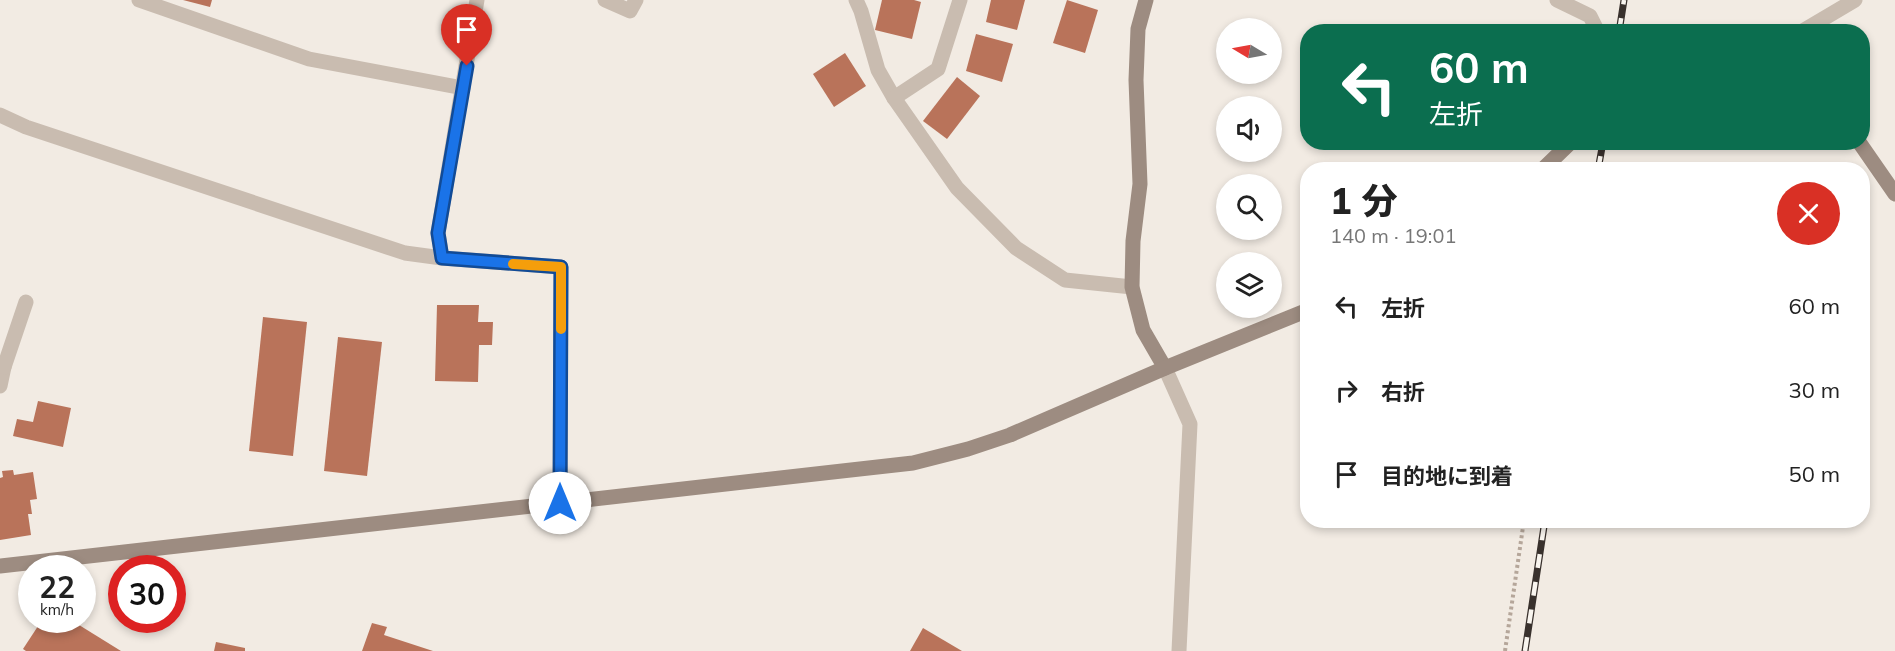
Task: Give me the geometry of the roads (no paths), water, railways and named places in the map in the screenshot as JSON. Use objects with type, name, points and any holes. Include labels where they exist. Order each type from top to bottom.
[{"type":"street","points":[[139,0],[309,59],[463,88]]},
{"type":"street","points":[[442,258],[438,233],[477,0]]},
{"type":"street","points":[[605,0],[630,11],[636,0]]},
{"type":"street","points":[[856,0],[878,70],[894,98],[957,188],[1016,248],[1065,280],[1132,287]]},
{"type":"street","points":[[894,98],[938,69],[960,0]]},
{"type":"street","points":[[1146,0],[1138,29],[1136,70],[1140,184],[1133,242],[1132,287],[1143,330],[1165,368],[1190,424],[1179,651]]},
{"type":"street","points":[[1557,0],[1590,16],[1594,24]]},
{"type":"street","points":[[1814,24],[1855,0]]},
{"type":"street","points":[[0,115],[27,127],[405,253],[561,267],[560,503]]},
{"type":"street","points":[[1550,162],[1563,150]]},
{"type":"street","points":[[1865,150],[1895,194]]},
{"type":"street","points":[[0,386],[2,366],[26,302]]},
{"type":"street","points":[[0,566],[913,463],[968,449],[1010,435],[1300,313]]},
{"type":"railway","points":[[1620,24],[1624,0]]},
{"type":"railway","points":[[1599,162],[1602,150]]},
{"type":"railway","points":[[1525,651],[1544,528]]}]
